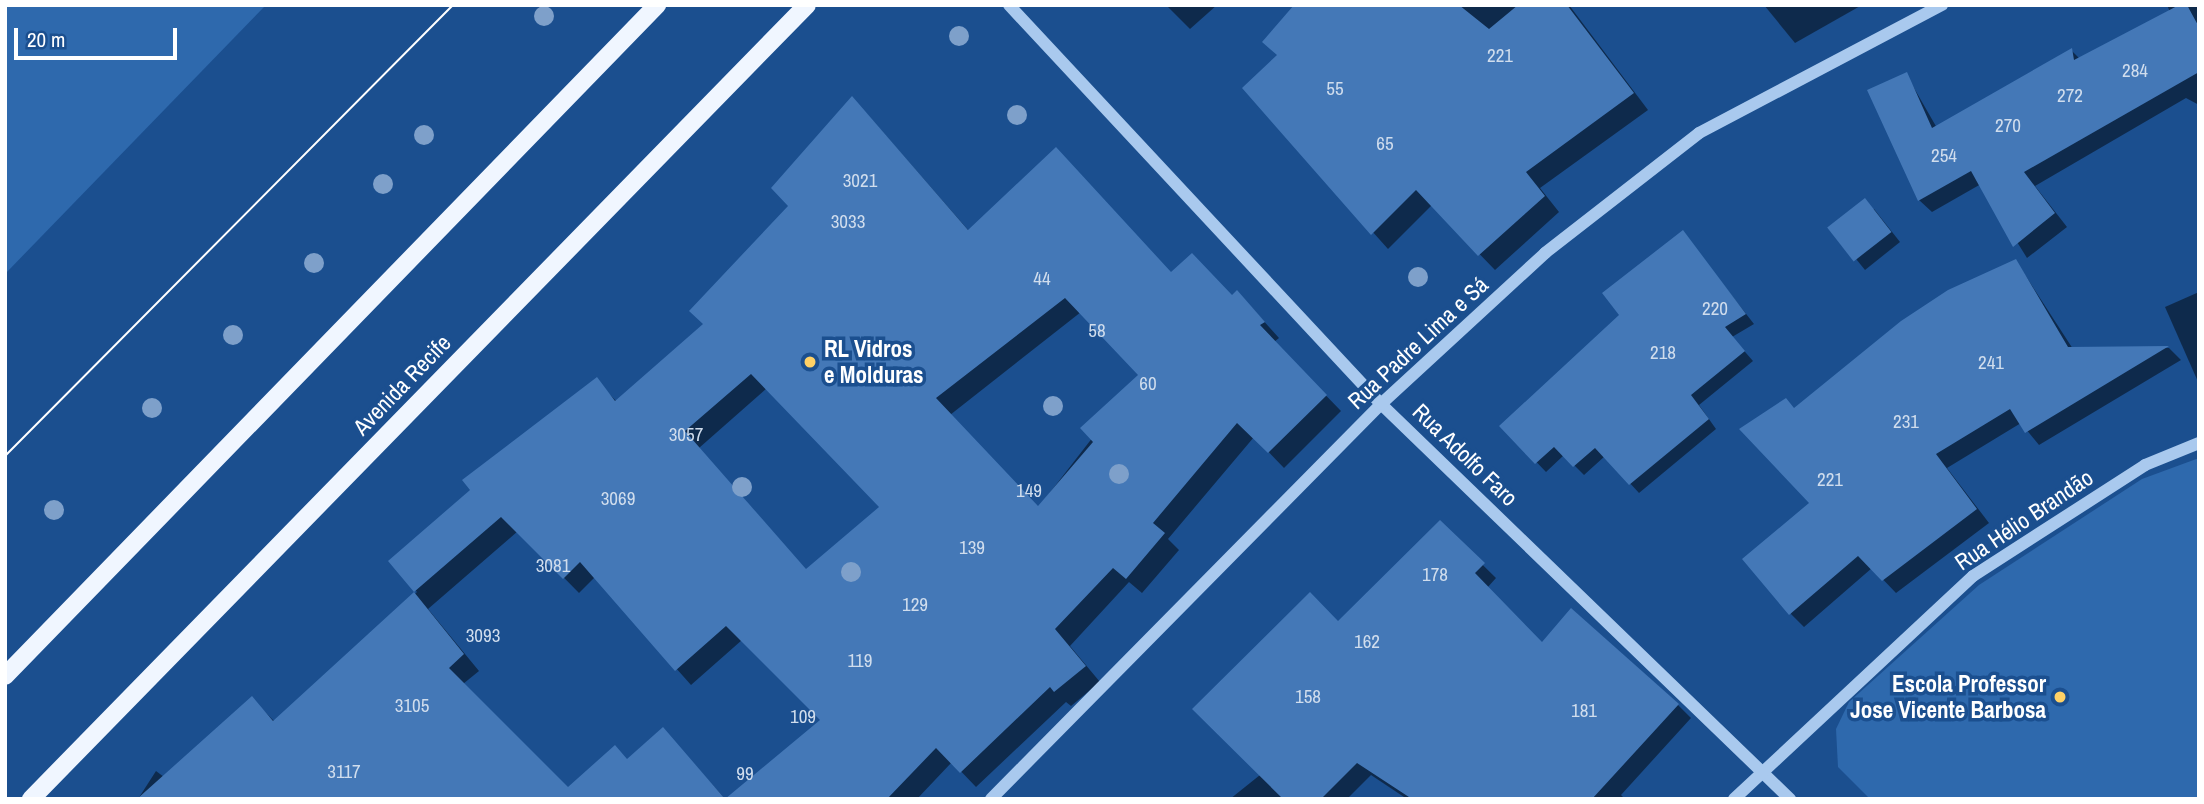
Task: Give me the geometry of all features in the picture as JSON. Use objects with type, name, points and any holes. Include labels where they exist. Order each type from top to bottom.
[{"type":"main road","points":[[5,676],[657,5]]},
{"type":"main road","name":"Avenida Recife","points":[[31,799],[807,5]]},
{"type":"street","name":"Rua Adolfo Faro","points":[[1009,5],[1381,404],[1762,769],[1790,799]]},
{"type":"street","name":"Rua Padre Lima e Sá","points":[[991,799],[1381,404],[1545,253],[1699,133],[1942,5]]},
{"type":"street","name":"Rua Hélio Brandão","points":[[1734,799],[1762,769],[1973,576],[2145,465],[2199,443]]},
{"type":"shaded area","points":[[5,5],[266,5],[5,274]]},
{"type":"shaded area","name":"Escola Professor Jose Vicente Barbosa","points":[[2199,458],[2199,799],[1870,799],[1838,767],[1836,729],[1849,702],[1979,585],[2142,479]]},
{"type":"building","points":[[1294,5],[1459,5],[1489,29],[1518,5],[1567,5],[1634,93],[1526,172],[1545,196],[1478,256],[1416,190],[1371,235],[1242,88],[1277,55],[1262,42]]},
{"type":"building","points":[[2179,5],[2187,5],[2199,27],[2199,72],[2024,172],[2055,213],[2013,247],[1971,171],[1918,201],[1867,90],[1907,72],[1932,128],[2072,48],[2074,60]]},
{"type":"building","points":[[852,96],[968,230],[1056,147],[1171,272],[1192,253],[1232,295],[1237,290],[1265,322],[1260,325],[1327,395],[1268,453],[1237,423],[1153,523],[1165,533],[1126,579],[1113,568],[1055,629],[1086,666],[1054,692],[1050,687],[960,773],[936,748],[887,799],[725,799],[820,720],[726,626],[675,671],[580,562],[563,579],[501,517],[414,592],[388,561],[470,490],[462,480],[597,377],[615,401],[703,324],[689,311],[788,206],[771,188]],"holes":[[[1065,298],[1138,375],[1080,428],[1093,442],[1038,506],[936,398]],[[751,374],[879,507],[806,569],[685,431]]]},
{"type":"building","points":[[1865,198],[1891,232],[1854,261],[1827,228]]},
{"type":"building","points":[[1683,230],[1746,314],[1725,327],[1745,351],[1691,395],[1709,419],[1629,485],[1595,448],[1573,467],[1554,447],[1535,464],[1499,426],[1619,315],[1602,293]]},
{"type":"building","points":[[2016,259],[2068,347],[2169,346],[2025,433],[2010,409],[1936,454],[1977,509],[1882,581],[1858,556],[1789,615],[1742,559],[1809,503],[1739,429],[1786,398],[1794,408],[1901,321],[1948,290]]},
{"type":"building","points":[[1440,520],[1485,563],[1475,573],[1542,642],[1571,608],[1679,704],[1592,799],[1412,799],[1357,763],[1321,799],[1283,799],[1192,709],[1310,592],[1338,621]]},
{"type":"building","points":[[414,592],[464,654],[449,668],[568,787],[615,745],[627,759],[663,727],[725,799],[137,799],[252,696],[273,721]]},
{"type":"tram line","points":[[5,456],[453,5]]},
{"type":"place","name":"RL Vidros e Molduras","points":[[810,362]]},
{"type":"place","name":"Escola Professor Jose Vicente Barbosa","points":[[2060,697]]}]
